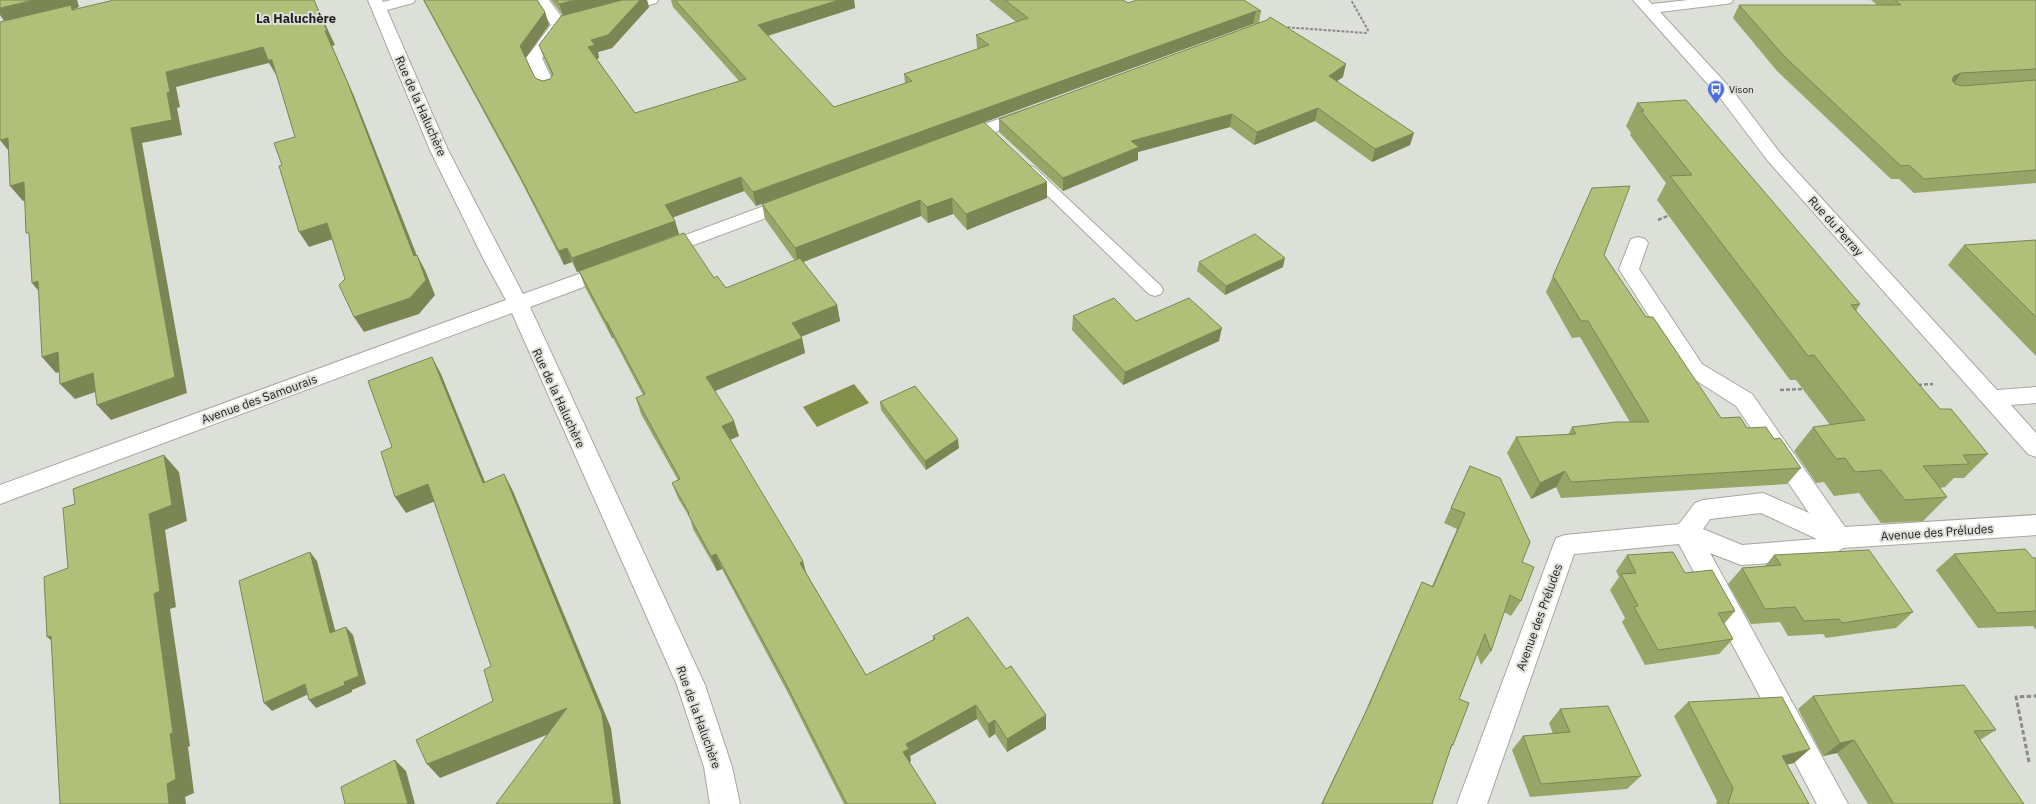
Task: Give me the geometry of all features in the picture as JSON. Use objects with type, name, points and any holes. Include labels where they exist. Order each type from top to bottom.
[{"type":"street","points":[[376,4],[408,0]]},
{"type":"street","points":[[542,0],[559,25]]},
{"type":"street","points":[[548,88],[534,58],[559,25],[651,0]]},
{"type":"street","points":[[1645,5],[1726,0]]},
{"type":"street","name":"Rue de la Haluchère","points":[[376,4],[439,150],[494,260],[518,303],[534,342],[691,685],[718,767],[725,804]]},
{"type":"street","name":"Rue du Perray","points":[[1645,5],[1727,95],[1774,157],[2036,448]]},
{"type":"street","points":[[949,143],[992,134],[1045,107]]},
{"type":"street","points":[[644,257],[808,196]]},
{"type":"street","points":[[1638,243],[1629,269],[1694,369],[1744,400],[1838,538]]},
{"type":"street","name":"Avenue des Samourais","points":[[0,495],[622,265]]},
{"type":"street","points":[[1992,399],[2036,395]]},
{"type":"street","name":"Avenue des Préludes","points":[[1686,533],[1703,510],[1764,503],[1838,538],[2036,525]]},
{"type":"street","points":[[1686,533],[1833,804]]},
{"type":"street","name":"Avenue des Préludes","points":[[1472,804],[1565,545],[1686,533],[1741,555],[1820,550],[1838,538]]},
{"type":"lane","points":[[1018,159],[1155,290]]},
{"type":"path","points":[[1278,27],[1366,33],[1368,30],[1351,0]]},
{"type":"path","points":[[1638,243],[1645,225],[1674,214]]},
{"type":"path","points":[[1914,385],[1977,382]]},
{"type":"path","points":[[1732,392],[1811,389]]},
{"type":"path","points":[[2029,762],[2016,698],[2036,696]]},
{"type":"shaded area","points":[[854,384],[869,403],[817,427],[803,407]]},
{"type":"building","points":[[0,0],[34,0],[0,8]]},
{"type":"building","points":[[114,0],[314,0],[327,31],[325,31],[347,81],[414,256],[417,255],[426,280],[410,298],[354,317],[339,285],[345,279],[327,223],[299,232],[279,166],[282,165],[274,143],[295,137],[272,60],[268,60],[263,47],[166,72],[170,92],[167,93],[172,120],[131,128],[175,377],[97,405],[93,373],[60,384],[58,352],[42,357],[38,281],[32,283],[29,233],[26,233],[24,182],[10,186],[8,138],[0,140],[0,22],[71,5],[72,10]]},
{"type":"building","points":[[424,0],[537,0],[545,12],[520,46],[534,76],[543,81],[550,79],[553,74],[539,45],[561,16],[622,0],[640,0],[608,35],[591,40],[595,45],[588,47],[635,113],[746,79],[675,0],[839,0],[758,25],[834,107],[912,81],[904,74],[989,45],[976,35],[1028,18],[1005,0],[1123,0],[1128,3],[1137,0],[1244,0],[1261,11],[1256,11],[753,192],[741,177],[665,205],[675,221],[572,258],[567,248],[559,251]]},
{"type":"building","points":[[556,0],[576,0],[559,4]]},
{"type":"building","points":[[1895,0],[2036,0],[2036,69],[1961,73],[1954,76],[1952,80],[1955,84],[1962,86],[2036,80],[2036,170],[1924,179],[1909,165],[1901,166],[1785,57],[1739,5],[1901,5]]},
{"type":"building","points":[[1270,17],[1346,64],[1329,76],[1414,133],[1375,149],[1318,108],[1257,132],[1232,114],[1131,141],[1139,147],[1063,178],[999,119],[1267,20]]},
{"type":"building","points":[[1686,100],[1860,304],[1851,305],[1940,409],[1951,409],[1988,454],[1963,455],[1969,464],[1923,466],[1947,497],[1905,500],[1881,470],[1855,472],[1845,458],[1836,459],[1813,427],[1865,420],[1814,355],[1808,356],[1670,176],[1692,175],[1641,111],[1644,111],[1637,103]]},
{"type":"building","points":[[984,122],[1047,182],[966,214],[952,198],[927,207],[920,200],[795,248],[762,204]]},
{"type":"building","points":[[1630,186],[1604,255],[1646,317],[1653,317],[1721,418],[1740,417],[1747,428],[1766,427],[1774,439],[1780,438],[1801,468],[1571,482],[1565,471],[1540,483],[1516,437],[1576,434],[1572,427],[1616,422],[1649,422],[1588,321],[1581,321],[1553,276],[1592,188]]},
{"type":"building","points":[[684,233],[714,278],[717,276],[726,288],[800,258],[837,305],[792,323],[802,338],[706,377],[734,421],[722,426],[803,561],[800,563],[866,675],[935,639],[933,636],[968,617],[1006,669],[1011,666],[1046,715],[1007,739],[995,720],[988,724],[976,705],[906,744],[909,749],[903,752],[936,804],[847,804],[784,680],[716,554],[711,556],[672,483],[680,479],[636,398],[645,394],[579,271]]},
{"type":"building","points":[[1255,234],[1285,258],[1226,286],[1199,262]]},
{"type":"building","points":[[2036,240],[2036,317],[1964,245]]},
{"type":"building","points":[[1114,298],[1136,321],[1189,298],[1222,328],[1125,372],[1073,316]]},
{"type":"building","points":[[432,357],[483,483],[504,474],[602,714],[614,804],[496,804],[567,708],[427,764],[416,740],[493,701],[484,670],[491,666],[428,484],[395,497],[381,452],[392,447],[368,381]]},
{"type":"building","points":[[915,386],[958,439],[925,461],[880,402]]},
{"type":"building","points":[[164,455],[172,505],[149,514],[160,591],[154,594],[173,733],[170,734],[176,779],[167,784],[169,804],[60,804],[51,636],[47,637],[44,577],[68,568],[63,508],[75,504],[73,489]]},
{"type":"building","points":[[1470,466],[1500,478],[1530,542],[1522,562],[1534,567],[1521,601],[1510,595],[1491,651],[1485,634],[1459,699],[1469,703],[1453,745],[1452,744],[1432,804],[1322,804],[1370,703],[1422,582],[1433,587],[1465,513],[1451,508]]},
{"type":"building","points":[[2025,549],[2033,558],[2036,558],[2036,611],[1997,613],[1954,554]]},
{"type":"building","points":[[1869,550],[1913,612],[1842,623],[1839,619],[1804,621],[1795,607],[1765,609],[1742,568],[1781,565],[1774,555]]},
{"type":"building","points":[[310,552],[330,633],[346,627],[359,676],[344,682],[345,685],[309,700],[305,684],[264,703],[239,581]]},
{"type":"building","points":[[1673,552],[1685,573],[1712,570],[1735,611],[1718,613],[1733,639],[1658,650],[1634,607],[1638,606],[1621,574],[1636,573],[1627,555]]},
{"type":"building","points":[[1964,685],[1996,730],[1974,731],[2024,804],[1894,804],[1854,740],[1840,743],[1813,696]]},
{"type":"building","points":[[1782,697],[1810,749],[1782,756],[1809,804],[1728,804],[1733,788],[1688,702]]},
{"type":"building","points":[[1608,706],[1641,776],[1541,784],[1523,736],[1570,732],[1560,709]]},
{"type":"building","points":[[395,760],[408,804],[345,804],[341,787]]},
{"type":"place","name":"Vison","points":[[1716,104]]},
{"type":"district","name":"La Haluchère","points":[[296,18]]}]
